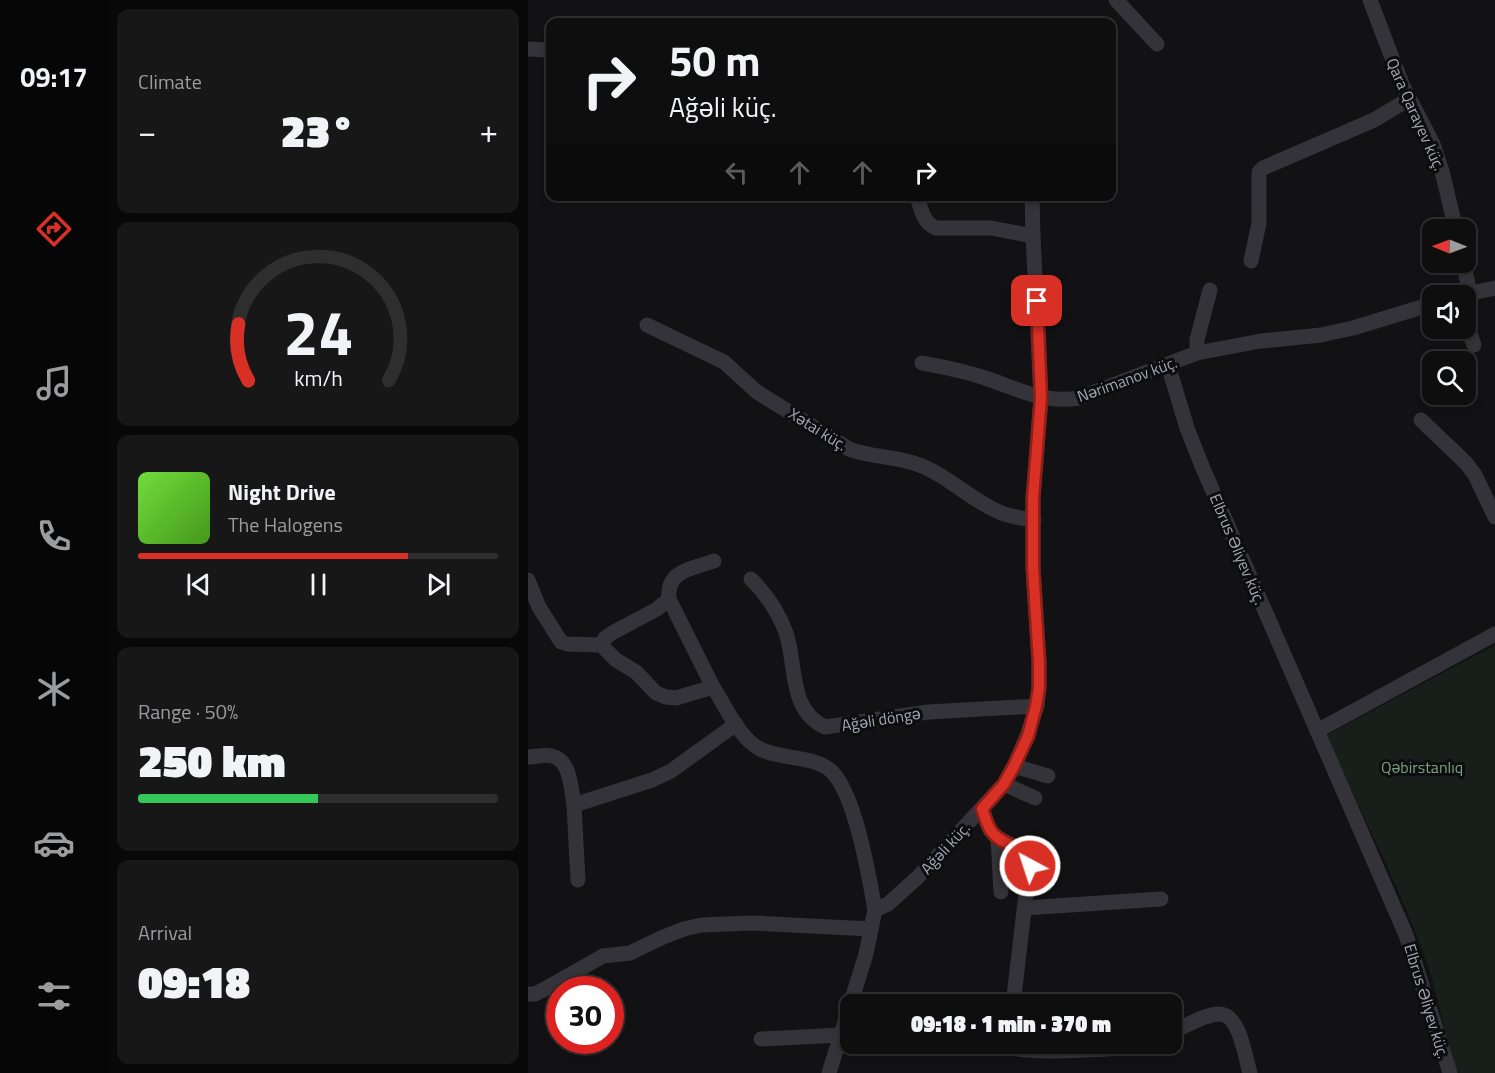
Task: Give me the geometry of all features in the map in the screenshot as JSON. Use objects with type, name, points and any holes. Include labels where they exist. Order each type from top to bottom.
[{"type":"street","points":[[1116,0],[1157,44]]},
{"type":"street","name":"Qara Qarayev küç.","points":[[1370,0],[1402,84],[1433,144],[1453,219]]},
{"type":"street","points":[[528,48],[546,50]]},
{"type":"street","points":[[1251,261],[1259,223],[1259,172],[1263,168],[1374,120],[1409,99]]},
{"type":"street","points":[[918,201],[924,218],[936,228],[991,228],[1033,236]]},
{"type":"street","points":[[1032,201],[1041,398]]},
{"type":"street","points":[[1476,292],[1495,288]]},
{"type":"street","points":[[1197,353],[1197,340],[1210,290]]},
{"type":"street","name":"Nərimanov küç.","points":[[922,363],[984,377],[1041,398],[1058,401],[1079,398],[1197,353],[1261,341],[1342,331],[1422,307]]},
{"type":"street","name":"Xətai küç.","points":[[647,325],[723,362],[757,392],[849,449],[918,464],[936,472],[997,511],[1014,518],[1034,520]]},
{"type":"street","points":[[1472,339],[1474,345]]},
{"type":"street","name":"Elbrus Əliyev küç.","points":[[1168,365],[1202,466],[1406,934],[1450,1073]]},
{"type":"street","name":"Ağəli küç.","points":[[875,910],[898,897],[1004,784],[1028,736],[1036,706],[1039,662],[1034,577],[1034,520],[1041,398]]},
{"type":"street","points":[[1421,420],[1466,463],[1495,517]]},
{"type":"street","points":[[714,561],[678,574],[671,580],[668,588],[669,599],[713,687],[750,742],[762,750],[824,765],[832,772],[847,799],[870,879],[875,910],[866,954],[854,994]]},
{"type":"street","name":"Ağəli döngə","points":[[751,579],[762,590],[786,632],[798,695],[813,722],[825,727],[928,712],[1036,706]]},
{"type":"street","points":[[528,580],[533,608],[561,642],[601,645],[616,660],[636,672],[656,693],[666,697],[676,698],[713,687]]},
{"type":"street","points":[[601,645],[612,633],[657,609],[669,599]]},
{"type":"street","points":[[1317,730],[1495,634]]},
{"type":"street","points":[[574,805],[652,780],[671,771],[736,724]]},
{"type":"street","points":[[528,757],[550,755],[560,759],[565,766],[574,805],[578,880]]},
{"type":"street","points":[[1014,766],[1048,776]]},
{"type":"street","points":[[1004,784],[1035,798]]},
{"type":"street","points":[[982,809],[991,831],[998,838],[1025,852],[1030,859],[1013,994]]},
{"type":"street","points":[[998,838],[1001,892]]},
{"type":"street","points":[[1025,908],[1161,900]]},
{"type":"street","points":[[528,994],[535,994],[543,990],[603,956],[630,953],[684,929],[752,923],[871,929]]},
{"type":"street","points":[[1182,1028],[1220,1013],[1230,1018],[1238,1028],[1250,1073]]},
{"type":"street","points":[[761,1039],[840,1035]]},
{"type":"street","points":[[829,1073],[840,1038]]},
{"type":"green space","name":"Qəbirstanlıq","points":[[1495,645],[1495,1073],[1460,1073],[1454,1069],[1432,979],[1405,907],[1325,736]]},
{"type":"route","points":[[1030,866],[1030,859],[1025,852],[998,838],[991,831],[982,809],[1004,784],[1014,766],[1028,736],[1039,688],[1033,568],[1033,498],[1041,398],[1037,301]]}]
